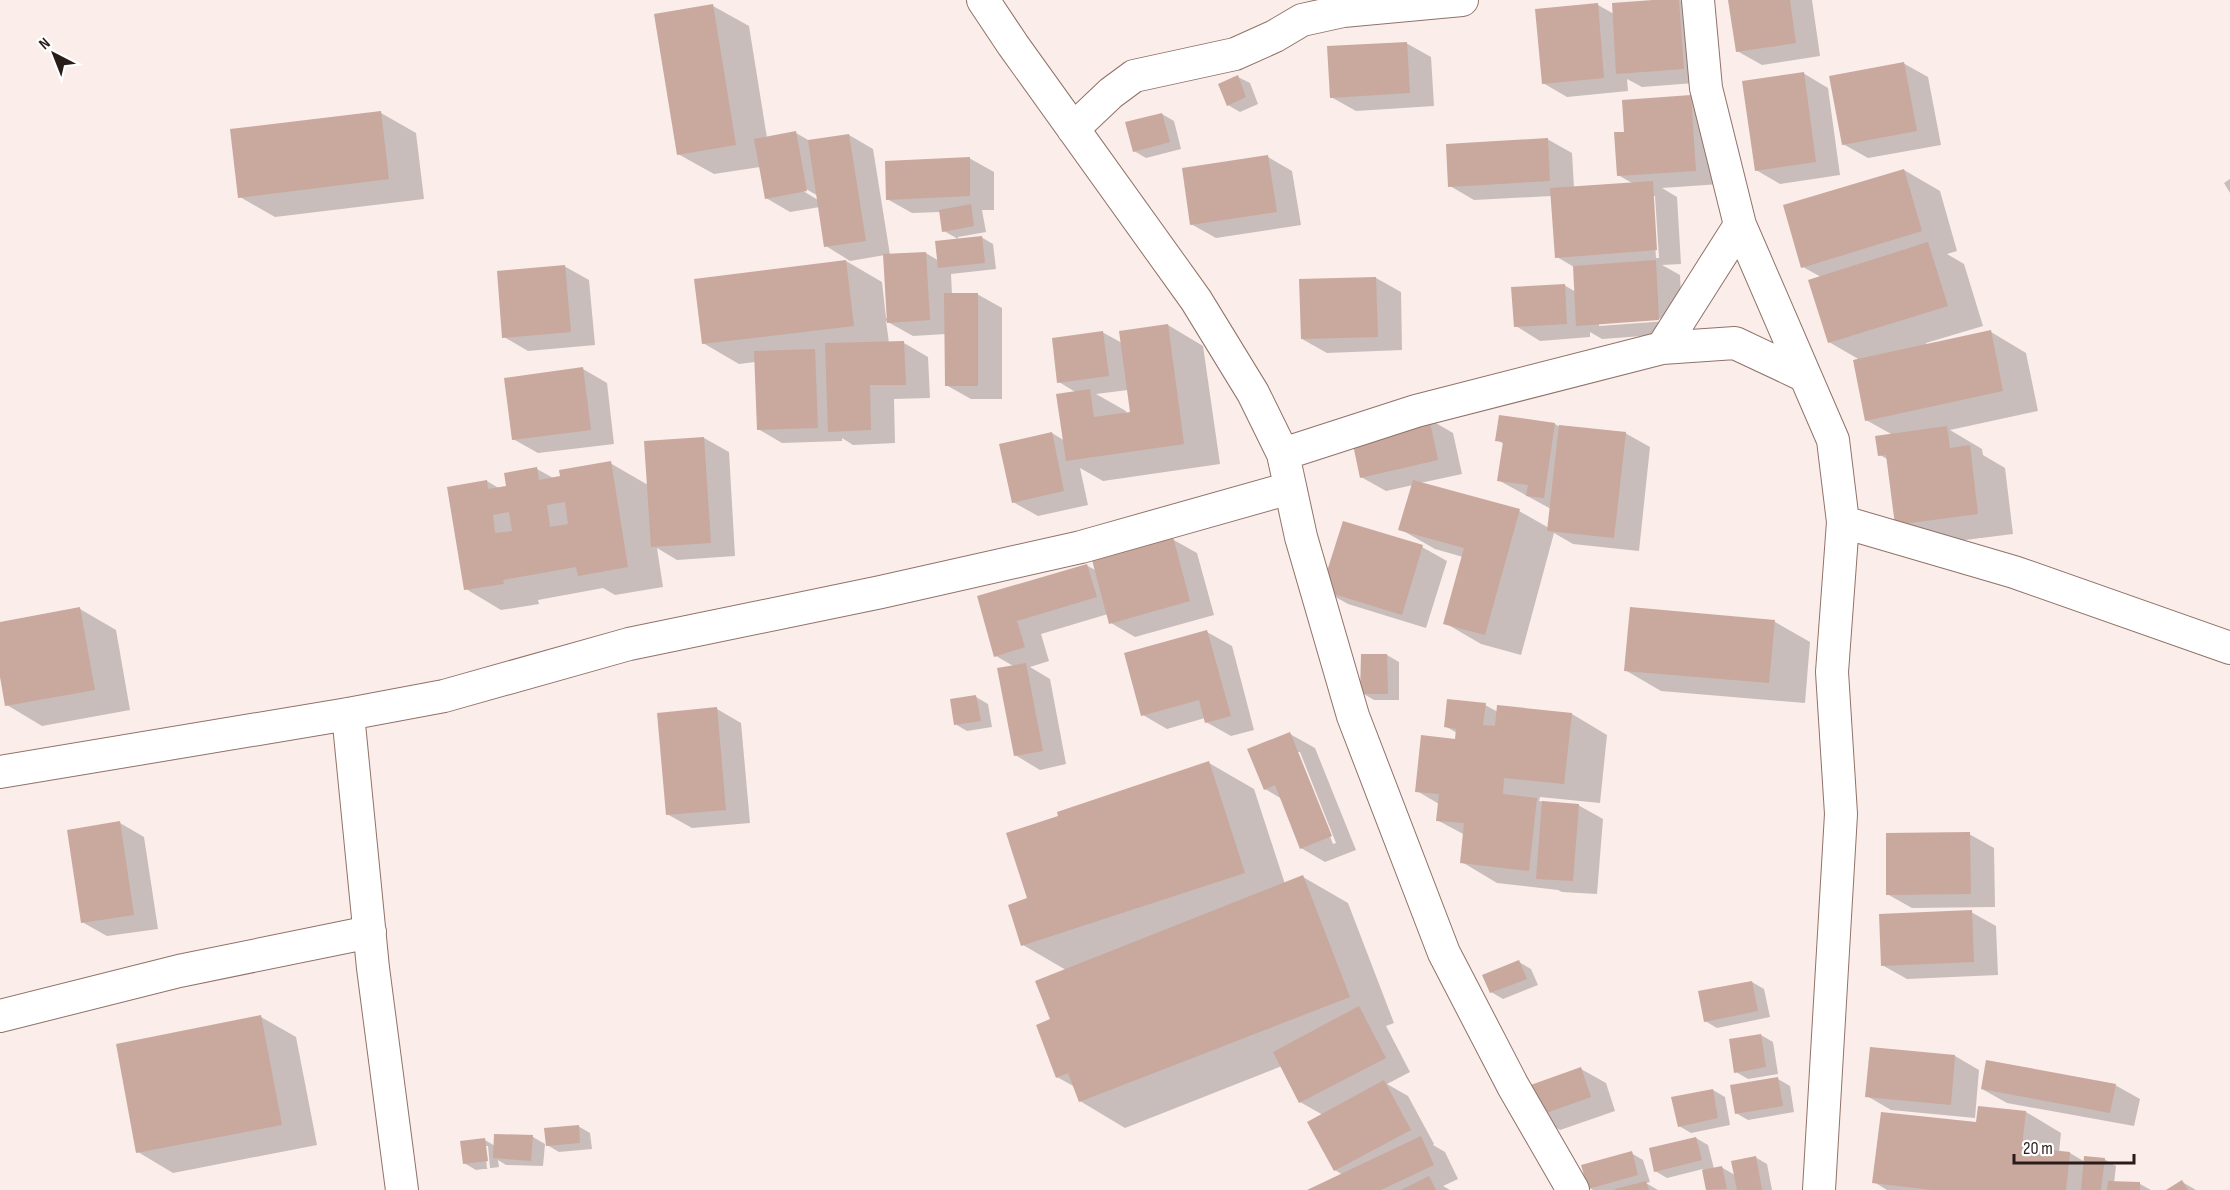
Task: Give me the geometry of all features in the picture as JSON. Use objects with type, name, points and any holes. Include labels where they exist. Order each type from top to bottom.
[{"type":"street","points":[[983,0],[1196,300],[1253,393],[1283,454],[1301,537],[1353,716],[1444,953],[1513,1086],[1573,1190]]},
{"type":"street","points":[[1073,129],[1111,93],[1134,76],[1234,54],[1275,36],[1302,20],[1344,11],[1462,0]]},
{"type":"street","points":[[1698,0],[1706,88],[1740,225],[1833,441],[1843,522],[1832,672],[1841,814],[1819,1190]]},
{"type":"street","points":[[1662,348],[1740,225]]},
{"type":"street","points":[[1283,454],[1416,411],[1662,348],[1735,344],[1803,375]]},
{"type":"street","points":[[0,772],[444,696],[629,644],[881,592],[1081,547],[1290,488]]},
{"type":"street","points":[[1843,522],[2014,572],[2230,648]]},
{"type":"street","points":[[348,714],[370,932],[402,1190]]},
{"type":"street","points":[[0,1016],[179,971],[370,932]]},
{"type":"building","points":[[1679,0],[1684,69],[1616,74],[1612,3]]},
{"type":"building","points":[[1728,0],[1790,0],[1796,43],[1736,52]]},
{"type":"building","points":[[1598,3],[1604,78],[1542,84],[1535,9]]},
{"type":"building","points":[[713,4],[736,145],[677,155],[654,14]]},
{"type":"building","points":[[1407,42],[1410,93],[1330,98],[1327,46]]},
{"type":"building","points":[[1904,62],[1917,131],[1842,145],[1829,76]]},
{"type":"building","points":[[1804,72],[1816,162],[1755,171],[1742,81]]},
{"type":"building","points":[[1238,75],[1246,97],[1227,106],[1218,84]]},
{"type":"building","points":[[1691,95],[1696,171],[1617,176],[1614,132],[1624,132],[1622,100]]},
{"type":"building","points":[[381,111],[389,179],[238,198],[230,129]]},
{"type":"building","points":[[1162,113],[1170,142],[1133,152],[1125,122]]},
{"type":"building","points":[[796,131],[807,191],[765,199],[754,139]]},
{"type":"building","points":[[849,134],[866,241],[824,247],[808,140]]},
{"type":"building","points":[[1548,138],[1550,181],[1448,187],[1446,144]]},
{"type":"building","points":[[1268,155],[1277,212],[1190,225],[1182,168]]},
{"type":"building","points":[[970,157],[970,196],[886,200],[885,161]]},
{"type":"building","points":[[1904,169],[1922,231],[1801,268],[1783,205]]},
{"type":"building","points":[[1653,181],[1657,250],[1555,258],[1550,188]]},
{"type":"building","points":[[971,204],[974,226],[942,232],[939,210]]},
{"type":"building","points":[[982,236],[985,263],[938,268],[935,241]]},
{"type":"building","points":[[1928,242],[1948,306],[1828,343],[1808,280]]},
{"type":"building","points":[[926,252],[930,320],[887,323],[883,254]]},
{"type":"building","points":[[846,260],[854,326],[702,344],[694,279]]},
{"type":"building","points":[[1656,260],[1659,320],[1576,326],[1573,266]]},
{"type":"building","points":[[565,265],[571,332],[502,338],[497,271]]},
{"type":"building","points":[[1376,277],[1378,337],[1301,339],[1299,279]]},
{"type":"building","points":[[1565,284],[1567,324],[1514,327],[1511,287]]},
{"type":"building","points":[[944,293],[978,293],[978,386],[945,386]]},
{"type":"building","points":[[1168,324],[1184,444],[1066,461],[1056,394],[1090,389],[1094,417],[1130,412],[1119,331]]},
{"type":"building","points":[[1991,330],[2003,391],[1865,421],[1853,360]]},
{"type":"building","points":[[1103,331],[1109,376],[1057,383],[1052,338]]},
{"type":"building","points":[[904,341],[906,385],[870,385],[871,430],[828,432],[825,343]]},
{"type":"building","points":[[815,349],[818,428],[757,430],[754,351]]},
{"type":"building","points":[[583,367],[591,430],[512,440],[504,378]]},
{"type":"building","points":[[1499,415],[1555,423],[1544,498],[1526,496],[1528,485],[1497,481],[1503,442],[1495,441]]},
{"type":"building","points":[[1429,417],[1438,460],[1360,478],[1351,435]]},
{"type":"building","points":[[1559,425],[1626,432],[1614,538],[1547,531]]},
{"type":"building","points":[[1947,426],[1950,448],[1970,445],[1978,514],[1895,525],[1886,455],[1878,456],[1875,436]]},
{"type":"building","points":[[1052,432],[1064,491],[1012,503],[999,444]]},
{"type":"building","points":[[704,437],[711,543],[651,547],[644,441]]},
{"type":"building","points":[[611,461],[628,567],[578,576],[576,567],[503,580],[504,584],[464,590],[447,487],[487,480],[488,489],[506,486],[504,473],[537,467],[539,480],[560,476],[559,470]],"holes":[[[565,502],[568,524],[550,527],[547,505]],[[509,512],[512,531],[495,533],[493,515]]]},
{"type":"building","points":[[1413,480],[1520,509],[1485,635],[1443,624],[1464,548],[1398,530]]},
{"type":"building","points":[[1343,521],[1423,545],[1402,615],[1321,590]]},
{"type":"building","points":[[1173,537],[1190,601],[1109,624],[1092,560]]},
{"type":"building","points":[[1087,564],[1097,597],[1017,621],[1025,647],[994,657],[977,596]]},
{"type":"building","points":[[80,607],[95,690],[5,706],[0,677],[0,622]]},
{"type":"building","points":[[1630,607],[1775,620],[1769,683],[1624,671]]},
{"type":"building","points":[[1207,630],[1231,716],[1205,723],[1199,700],[1141,716],[1124,653]]},
{"type":"building","points":[[1361,654],[1387,654],[1388,694],[1360,694]]},
{"type":"building","points":[[1026,663],[1043,751],[1014,756],[997,668]]},
{"type":"building","points":[[976,695],[981,721],[954,725],[950,699]]},
{"type":"building","points":[[1447,699],[1486,703],[1483,725],[1495,726],[1497,705],[1572,713],[1564,784],[1504,778],[1503,794],[1537,798],[1529,871],[1460,863],[1464,823],[1436,821],[1439,794],[1415,792],[1421,735],[1455,739],[1456,729],[1444,727]]},
{"type":"building","points":[[717,707],[726,810],[666,815],[657,713]]},
{"type":"building","points":[[1290,732],[1332,836],[1300,849],[1275,785],[1264,790],[1247,749]]},
{"type":"building","points":[[1209,761],[1245,873],[1021,946],[1008,905],[1027,898],[1006,833],[1058,816],[1057,812]]},
{"type":"building","points":[[1542,801],[1579,804],[1573,881],[1536,879]]},
{"type":"building","points":[[120,821],[134,915],[81,923],[67,830]]},
{"type":"building","points":[[1970,832],[1971,894],[1886,895],[1886,833]]},
{"type":"building","points":[[1303,875],[1350,997],[1079,1102],[1068,1073],[1056,1078],[1036,1025],[1050,1019],[1035,981]]},
{"type":"building","points":[[1972,910],[1974,962],[1881,966],[1879,914]]},
{"type":"building","points":[[1519,960],[1527,979],[1490,993],[1482,975]]},
{"type":"building","points":[[1752,981],[1758,1011],[1704,1022],[1698,991]]},
{"type":"building","points":[[1359,1006],[1386,1058],[1299,1103],[1273,1052]]},
{"type":"building","points":[[261,1015],[282,1125],[136,1153],[116,1044]]},
{"type":"building","points":[[1761,1034],[1766,1067],[1734,1073],[1729,1039]]},
{"type":"building","points":[[1870,1047],[1955,1055],[1951,1105],[1865,1097]]},
{"type":"building","points":[[1986,1060],[2116,1084],[2110,1113],[1981,1089]]},
{"type":"building","points":[[1581,1067],[1591,1097],[1535,1117],[1525,1087]]},
{"type":"building","points":[[1778,1077],[1783,1106],[1735,1114],[1730,1085]]},
{"type":"building","points":[[1384,1080],[1411,1130],[1334,1171],[1307,1122]]},
{"type":"building","points":[[1713,1089],[1718,1118],[1678,1127],[1671,1097]]},
{"type":"building","points":[[1978,1106],[2026,1111],[2022,1147],[2070,1152],[2066,1190],[1932,1190],[1872,1183],[1881,1112],[1976,1122]]},
{"type":"building","points":[[579,1125],[580,1143],[546,1146],[544,1128]]},
{"type":"building","points":[[494,1134],[533,1135],[531,1161],[493,1158]]},
{"type":"building","points":[[1421,1136],[1434,1165],[1381,1190],[1307,1190]]},
{"type":"building","points":[[1696,1137],[1702,1160],[1654,1172],[1649,1148]]},
{"type":"building","points":[[485,1138],[488,1161],[463,1164],[460,1141]]},
{"type":"building","points":[[1632,1151],[1638,1175],[1588,1189],[1581,1165]]},
{"type":"building","points":[[1756,1156],[1762,1190],[1737,1190],[1731,1161]]},
{"type":"building","points":[[2084,1156],[2105,1158],[2101,1190],[2081,1190]]},
{"type":"building","points":[[1722,1166],[1727,1189],[1706,1190],[1702,1170]]},
{"type":"building","points":[[1429,1176],[1436,1190],[1401,1190]]},
{"type":"building","points":[[2182,1180],[2188,1190],[2166,1190]]},
{"type":"building","points":[[1646,1181],[1649,1190],[1615,1190],[1615,1189]]},
{"type":"building","points":[[2108,1181],[2140,1182],[2140,1190],[2107,1190]]}]
